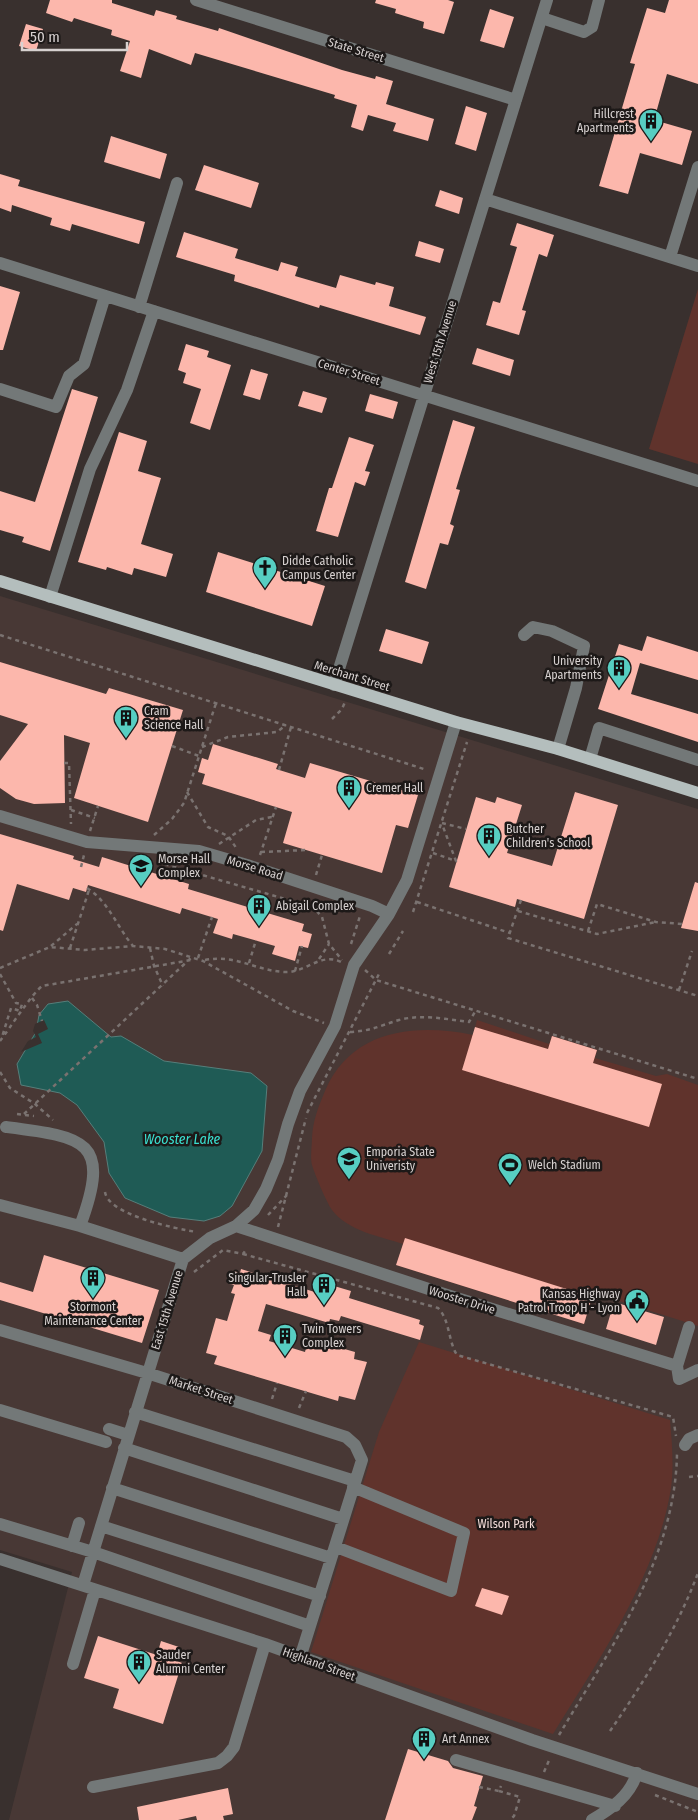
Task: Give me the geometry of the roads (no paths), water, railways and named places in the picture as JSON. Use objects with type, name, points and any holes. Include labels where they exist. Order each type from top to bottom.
[{"type":"main road","name":"Merchant Street","points":[[0,582],[456,722],[558,749],[698,793]]},
{"type":"street","name":"State Street","points":[[196,0],[516,100]]},
{"type":"street","name":"West 15th Avenue","points":[[334,684],[547,0]]},
{"type":"street","points":[[542,18],[584,32],[592,28],[599,0]]},
{"type":"street","points":[[670,257],[698,167]]},
{"type":"street","points":[[139,306],[177,184]]},
{"type":"street","points":[[485,199],[698,266]]},
{"type":"street","name":"Center Street","points":[[0,263],[698,481]]},
{"type":"street","points":[[0,390],[56,407],[68,376],[84,364],[105,296]]},
{"type":"street","points":[[50,597],[90,469],[127,390],[154,312]]},
{"type":"street","points":[[524,635],[533,627],[552,631],[584,646],[576,688],[558,749]]},
{"type":"street","name":"East 15th Avenue","points":[[82,1585],[183,1259],[210,1238],[236,1226],[254,1210],[266,1188],[278,1160],[300,1091],[335,1026],[354,965],[389,914],[407,880],[456,722]]},
{"type":"street","points":[[590,759],[599,728],[698,760]]},
{"type":"street","name":"Morse Road","points":[[0,816],[87,842],[199,851],[372,906],[389,914]]},
{"type":"street","points":[[6,1127],[48,1132],[74,1139],[91,1155],[94,1184],[80,1226]]},
{"type":"street","points":[[0,1205],[80,1226],[183,1259]]},
{"type":"street","name":"Wooster Drive","points":[[236,1226],[678,1372]]},
{"type":"street","points":[[689,1328],[678,1372],[698,1370]]},
{"type":"street","name":"Market Street","points":[[0,1330],[147,1373],[346,1437],[355,1445],[362,1460],[354,1484]]},
{"type":"street","points":[[0,1410],[106,1442]]},
{"type":"street","points":[[112,1488],[334,1552],[451,1590],[464,1533],[354,1484],[135,1412]]},
{"type":"street","points":[[109,1429],[126,1442],[343,1519]]},
{"type":"street","points":[[679,1445],[698,1435]]},
{"type":"street","points":[[300,1658],[354,1484]]},
{"type":"street","points":[[72,1546],[79,1523]]},
{"type":"street","points":[[0,1524],[93,1552],[310,1626]]},
{"type":"street","points":[[101,1526],[320,1596]]},
{"type":"street","name":"Highland Street","points":[[0,1559],[265,1644],[532,1740],[698,1794]]},
{"type":"street","points":[[72,1664],[96,1590]]},
{"type":"street","points":[[93,1786],[218,1763],[227,1756],[234,1747],[265,1644]]},
{"type":"street","points":[[456,1760],[615,1806]]},
{"type":"street","points":[[592,1820],[615,1806],[633,1784],[637,1773]]},
{"type":"water","name":"Wooster Lake","points":[[68,1001],[111,1037],[121,1036],[164,1061],[251,1073],[267,1086],[262,1151],[232,1206],[220,1216],[204,1221],[170,1217],[125,1198],[109,1173],[104,1142],[77,1105],[60,1093],[21,1085],[17,1064],[36,1032],[39,1015],[48,1004]]},
{"type":"place","name":"Hillcrest Apartments","points":[[651,142]]},
{"type":"place","name":"Didde Catholic Campus Center","points":[[265,589]]},
{"type":"place","name":"University Apartments","points":[[619,689]]},
{"type":"place","name":"Cram Science Hall","points":[[126,739]]},
{"type":"place","name":"Cremer Hall","points":[[349,809]]},
{"type":"place","name":"Butcher Children's School","points":[[489,857]]},
{"type":"place","name":"Morse Hall Complex","points":[[141,887]]},
{"type":"place","name":"Abigail Complex","points":[[259,927]]},
{"type":"place","name":"Emporia State Univeristy","points":[[349,1180]]},
{"type":"place","name":"Welch Stadium","points":[[510,1186]]},
{"type":"place","name":"Stormont Maintenance Center","points":[[93,1299]]},
{"type":"place","name":"Singular-Trusler Hall","points":[[324,1306]]},
{"type":"place","name":"Kansas Highway Patrol Troop H - Lyon","points":[[637,1322]]},
{"type":"place","name":"Twin Towers Complex","points":[[285,1357]]},
{"type":"place","name":"Sauder Alumni Center","points":[[139,1683]]},
{"type":"place","name":"Art Annex","points":[[424,1760]]},
{"type":"park label","name":"Wilson Park","points":[[506,1524]]}]
